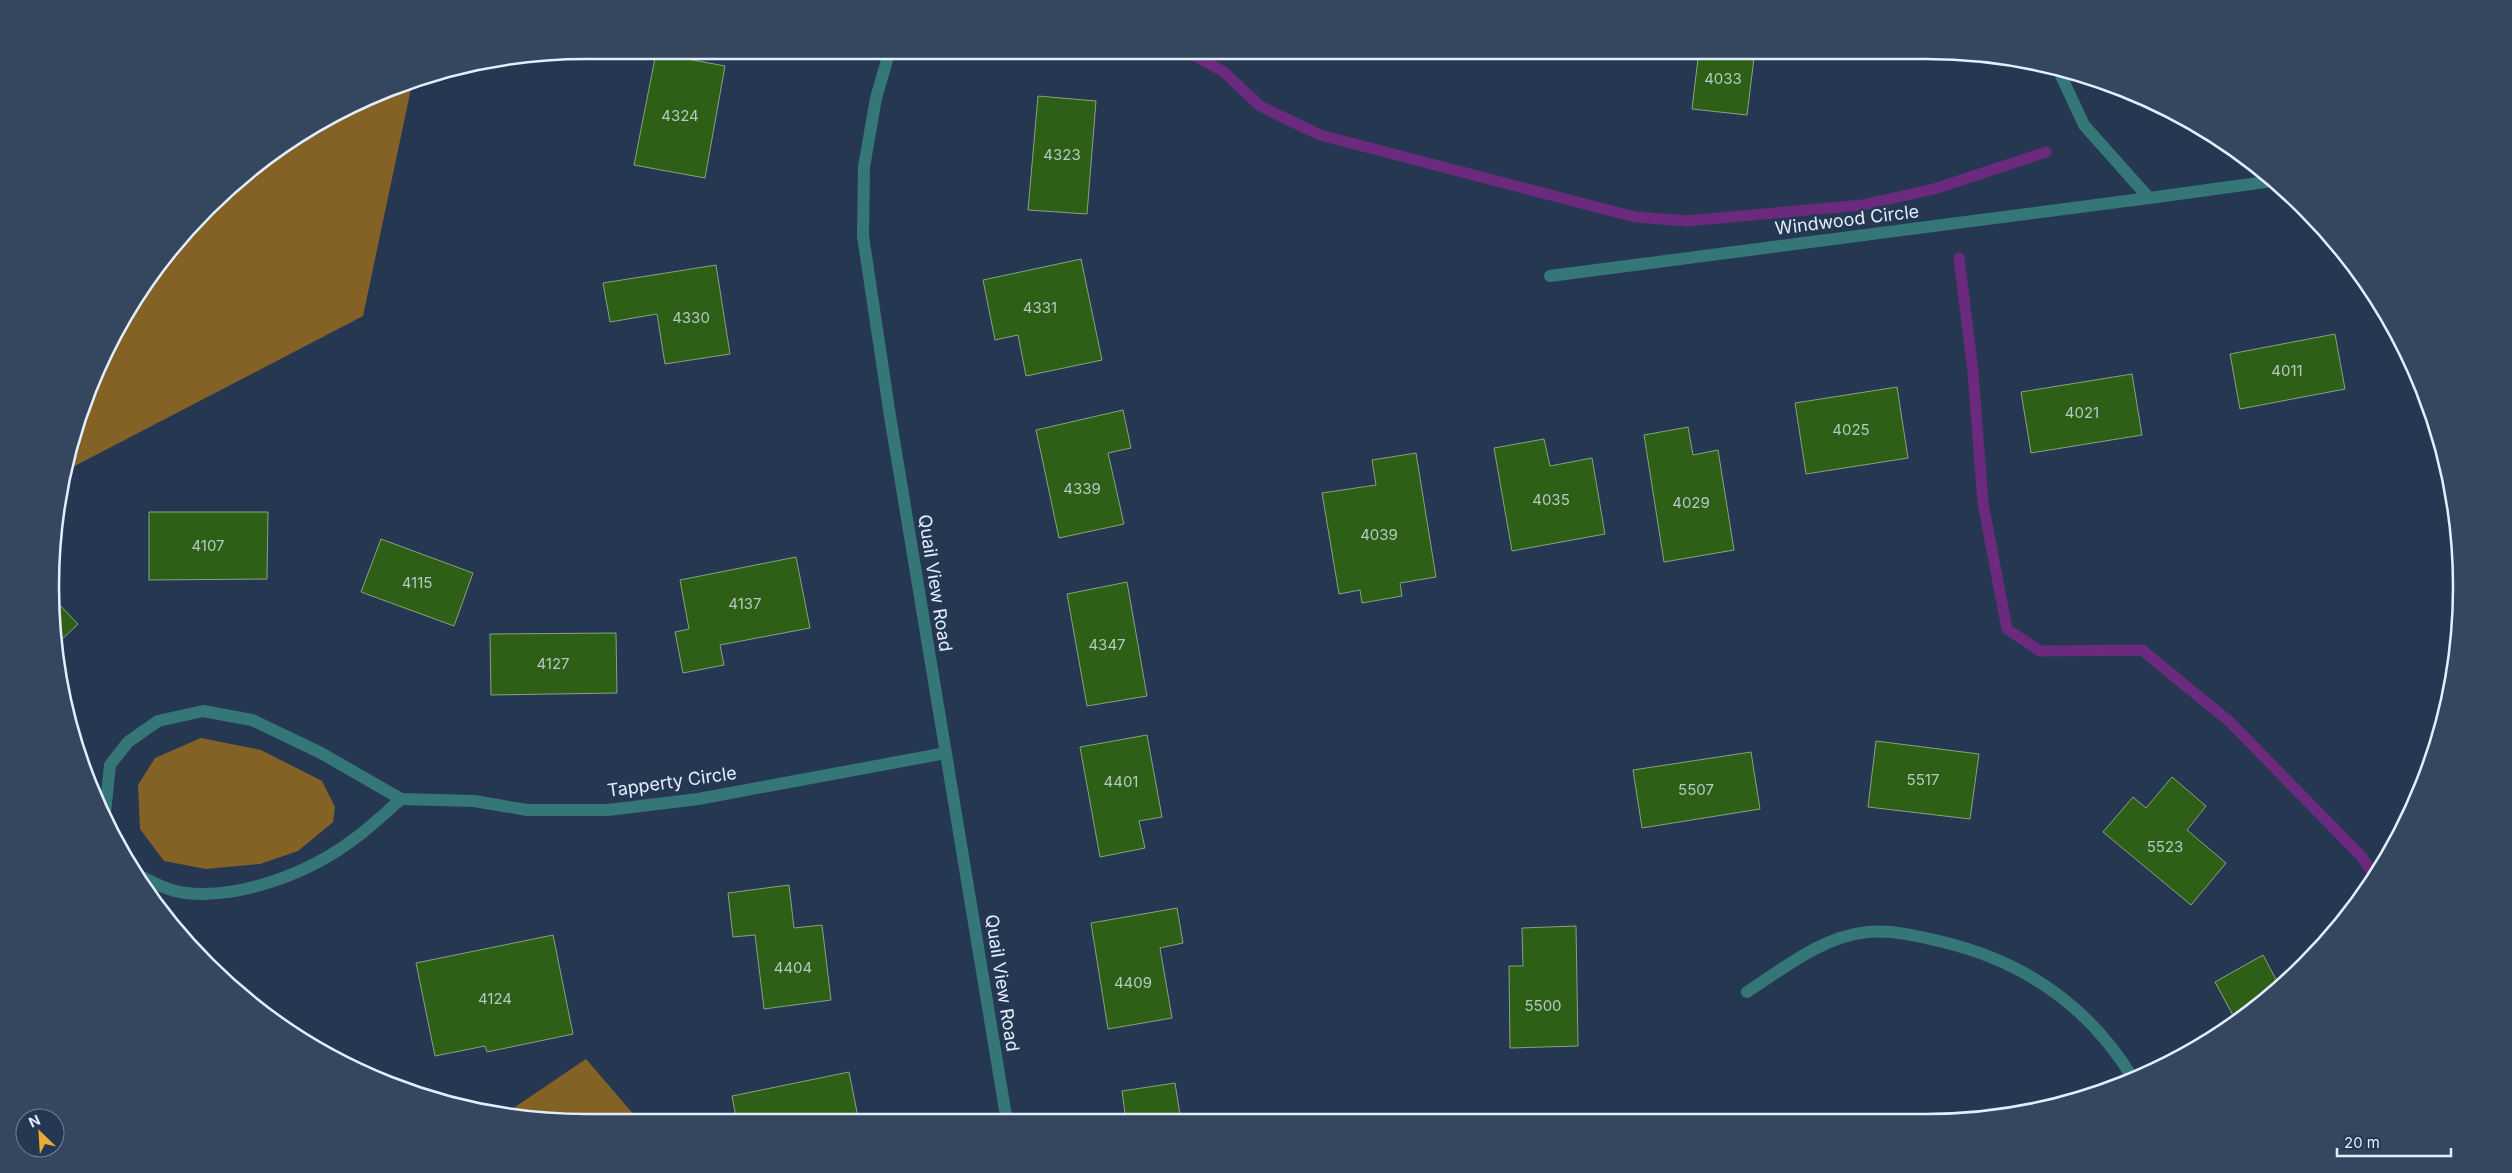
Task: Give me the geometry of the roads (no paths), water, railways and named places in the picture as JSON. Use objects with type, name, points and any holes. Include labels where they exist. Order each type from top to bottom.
[{"type":"street","name":"Quail View Road","points":[[887,59],[876,98],[864,166],[863,236],[890,416],[1006,1114]]},
{"type":"street","points":[[2062,77],[2084,125],[2149,198]]},
{"type":"street","name":"Windwood Circle","points":[[1550,276],[2264,182]]},
{"type":"street","name":"Tapperty Circle","points":[[106,804],[110,765],[128,742],[158,721],[203,711],[252,720],[320,753],[401,799],[474,801],[527,810],[608,810],[698,799],[946,753]]},
{"type":"street","points":[[148,880],[160,886],[185,892],[204,893],[256,887],[293,875],[354,840],[401,799]]},
{"type":"street","points":[[1747,992],[1829,942],[1867,932],[1908,933],[1979,950],[2030,974],[2054,990],[2090,1021],[2129,1073]]},
{"type":"waterway","points":[[1201,59],[1224,72],[1260,106],[1320,135],[1635,217],[1687,221],[1862,205],[1934,189],[2046,152]]},
{"type":"waterway","points":[[1959,258],[1973,372],[1983,503],[2007,629],[2040,651],[2142,650],[2230,722],[2362,857],[2370,870]]}]
